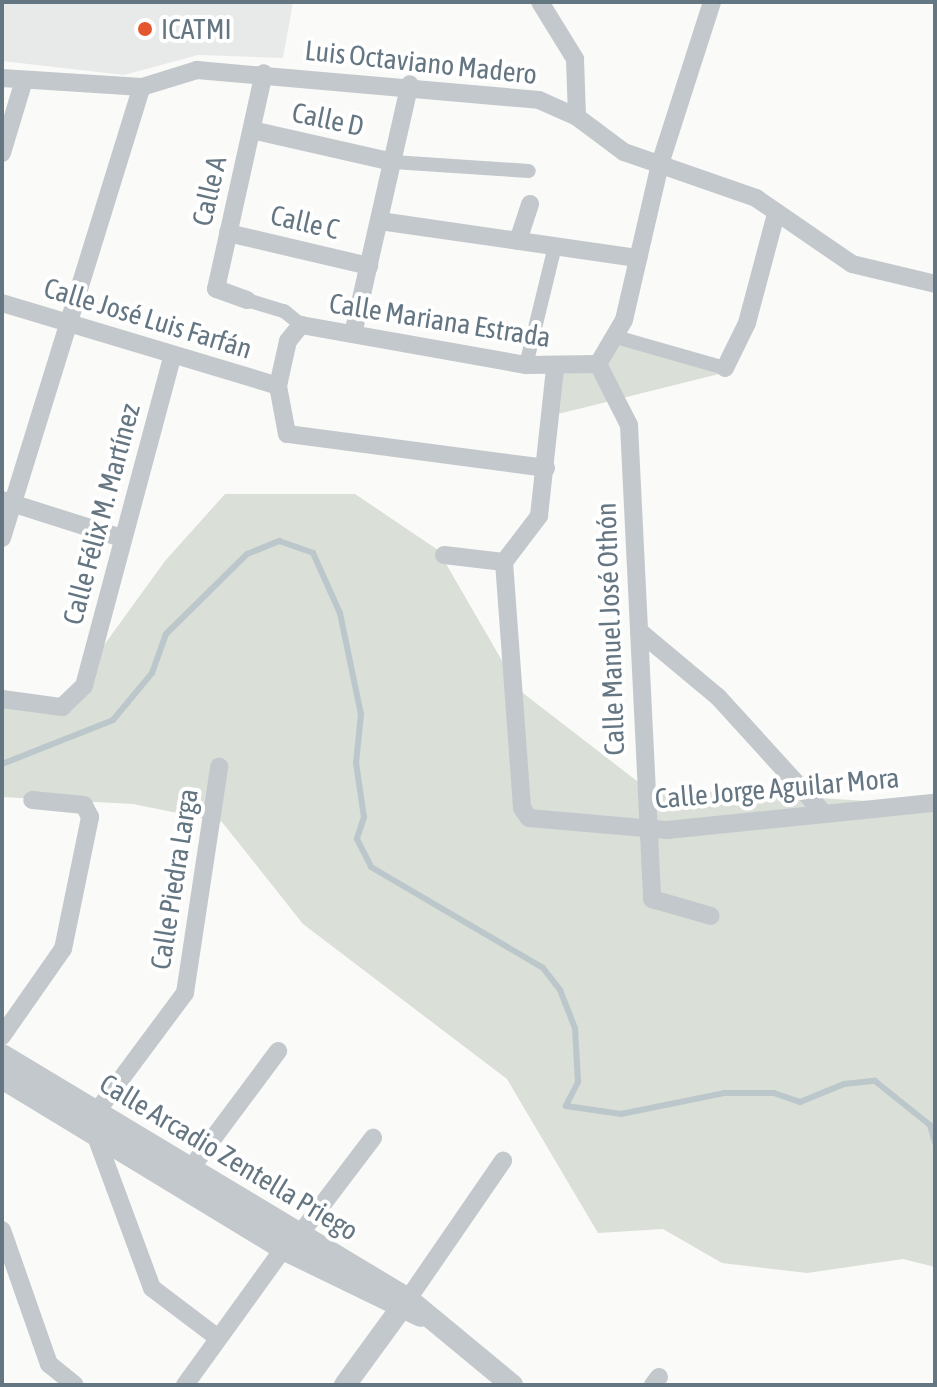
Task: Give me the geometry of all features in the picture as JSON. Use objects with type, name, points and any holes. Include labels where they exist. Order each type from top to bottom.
[{"type":"street","points":[[540,2],[575,59],[577,117]]},
{"type":"street","points":[[598,364],[616,337],[660,164],[712,2]]},
{"type":"street","name":"Luis Octaviano Madero","points":[[2,78],[142,87],[197,70],[410,84],[539,100],[577,117],[624,152],[756,198],[852,264],[935,284]]},
{"type":"street","name":"Calle A","points":[[247,300],[216,289],[264,73]]},
{"type":"street","points":[[2,153],[24,80]]},
{"type":"street","points":[[353,334],[410,84]]},
{"type":"street","points":[[2,538],[6,502],[142,87]]},
{"type":"street","name":"Calle D","points":[[252,130],[393,162]]},
{"type":"street","points":[[393,162],[529,171]]},
{"type":"street","points":[[518,241],[530,204]]},
{"type":"street","points":[[616,337],[725,368],[747,323],[776,214]]},
{"type":"street","points":[[380,221],[638,258]]},
{"type":"street","name":"Calle C","points":[[228,233],[369,266]]},
{"type":"street","points":[[526,365],[555,246]]},
{"type":"street","points":[[247,300],[284,311],[301,325],[288,341],[278,386],[287,434],[546,468]]},
{"type":"street","name":"Calle José Luis Farfán","points":[[2,303],[172,358],[278,386]]},
{"type":"street","name":"Calle Mariana Estrada","points":[[301,325],[526,365],[555,368],[598,364]]},
{"type":"street","name":"Calle Félix M. Martínez","points":[[2,699],[62,707],[84,686],[172,358]]},
{"type":"street","name":"Calle Manuel José Othón","points":[[598,364],[629,425],[652,899],[711,916]]},
{"type":"street","points":[[444,555],[504,562],[539,516],[555,368]]},
{"type":"street","points":[[6,502],[122,538]]},
{"type":"street","name":"Calle Jorge Aguilar Mora","points":[[504,562],[522,808],[529,818],[647,828],[821,810],[935,803]]},
{"type":"street","points":[[639,631],[719,698],[821,810]]},
{"type":"street","name":"Calle Piedra Larga","points":[[95,1124],[185,993],[219,767]]},
{"type":"street","points":[[2,1036],[63,949],[90,817],[84,805],[32,800]]},
{"type":"street","points":[[184,1177],[278,1051]]},
{"type":"street","name":"Calle Arcadio Zentella Priego","points":[[2,1055],[95,1124]]},
{"type":"street","name":"Calle Arcadio Zentella Priego","points":[[2,1078],[95,1124],[410,1309],[508,1384]]},
{"type":"street","points":[[95,1124],[152,1288],[218,1338]]},
{"type":"street","points":[[185,1385],[373,1138]]},
{"type":"street","points":[[345,1385],[410,1309],[503,1161]]},
{"type":"street","points":[[2,1230],[49,1364],[75,1385]]},
{"type":"shaded area","name":"ICATMI","points":[[2,2],[293,2],[283,58],[198,55],[124,75],[2,61]]},
{"type":"shaded area","points":[[617,338],[721,367],[719,374],[550,416],[556,370],[596,367]]},
{"type":"shaded area","points":[[225,494],[355,494],[438,550],[519,690],[646,788],[935,805],[935,1267],[903,1259],[807,1273],[722,1263],[663,1229],[598,1233],[507,1079],[303,924],[222,822],[133,804],[2,797],[2,690],[62,703],[165,561]]},
{"type":"waterway","points":[[2,764],[113,720],[152,673],[166,634],[247,554],[279,541],[313,553],[340,613],[361,714],[356,763],[364,817],[357,839],[371,867],[543,968],[560,990],[575,1028],[578,1082],[566,1106],[621,1114],[724,1093],[774,1093],[800,1102],[844,1084],[875,1081],[930,1125],[935,1143]]},
{"type":"place","name":"ICATMI","points":[[145,29]]}]
